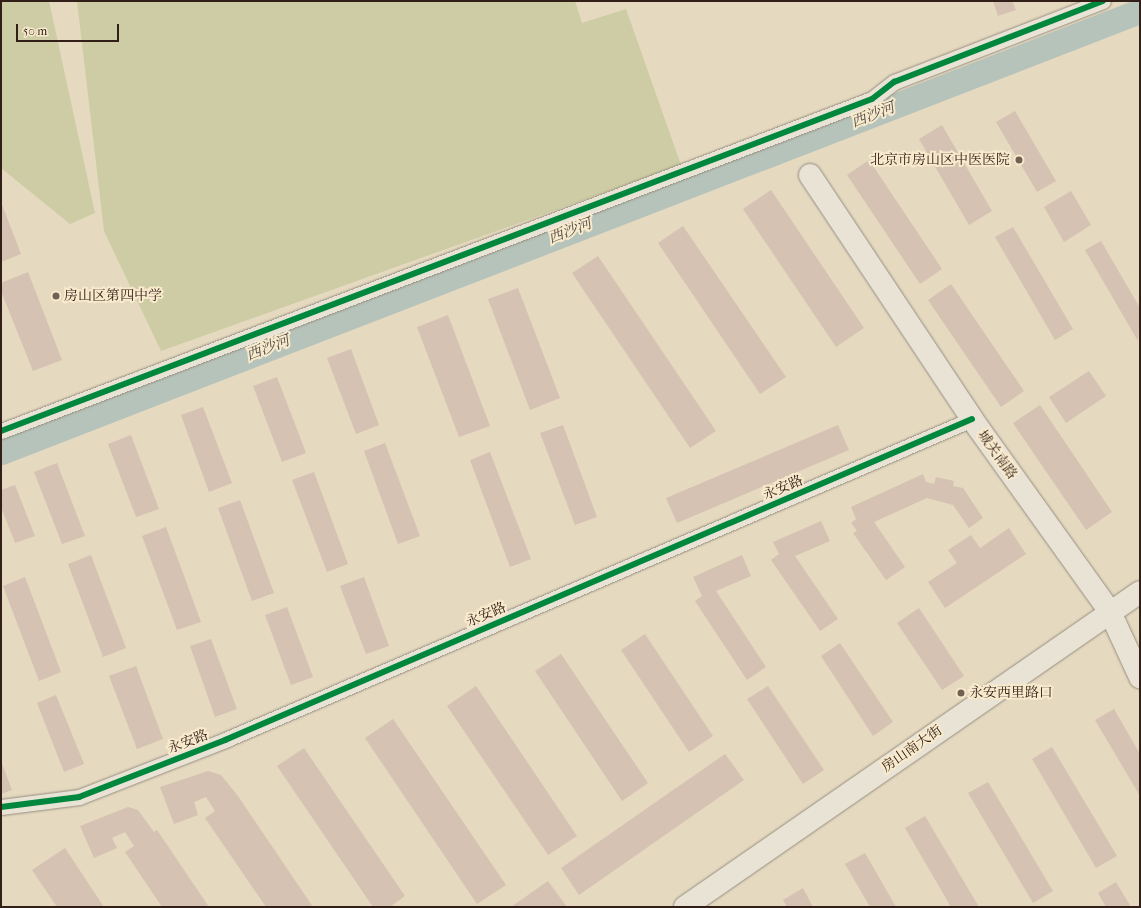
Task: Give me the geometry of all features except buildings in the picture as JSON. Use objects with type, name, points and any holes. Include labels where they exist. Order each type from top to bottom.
[{"type":"street","points":[[1,431],[858,105],[872,99],[894,82],[1102,1]]},
{"type":"street","name":"城关南路","points":[[810,175],[972,419],[1110,612],[1140,677]]},
{"type":"street","name":"永安路","points":[[1,807],[79,797],[225,740],[972,419]]},
{"type":"street","name":"房山南大街","points":[[685,907],[1140,592]]},
{"type":"green space","points":[[1,1],[49,1],[95,213],[70,224],[1,168]]},
{"type":"green space","points":[[77,1],[575,1],[582,23],[626,9],[681,165],[161,351],[104,231]]},
{"type":"waterway","name":"西沙河","points":[[1,452],[1140,11]]},
{"type":"cycle path","points":[[1,431],[872,99],[894,82],[1103,1]]},
{"type":"cycle path","points":[[1,807],[79,797],[225,740],[972,419]]},
{"type":"place","name":"北京市房山区中医医院","points":[[1019,160]]},
{"type":"place","name":"房山区第四中学","points":[[56,296]]},
{"type":"place","name":"永安西里路口","points":[[961,693]]}]
